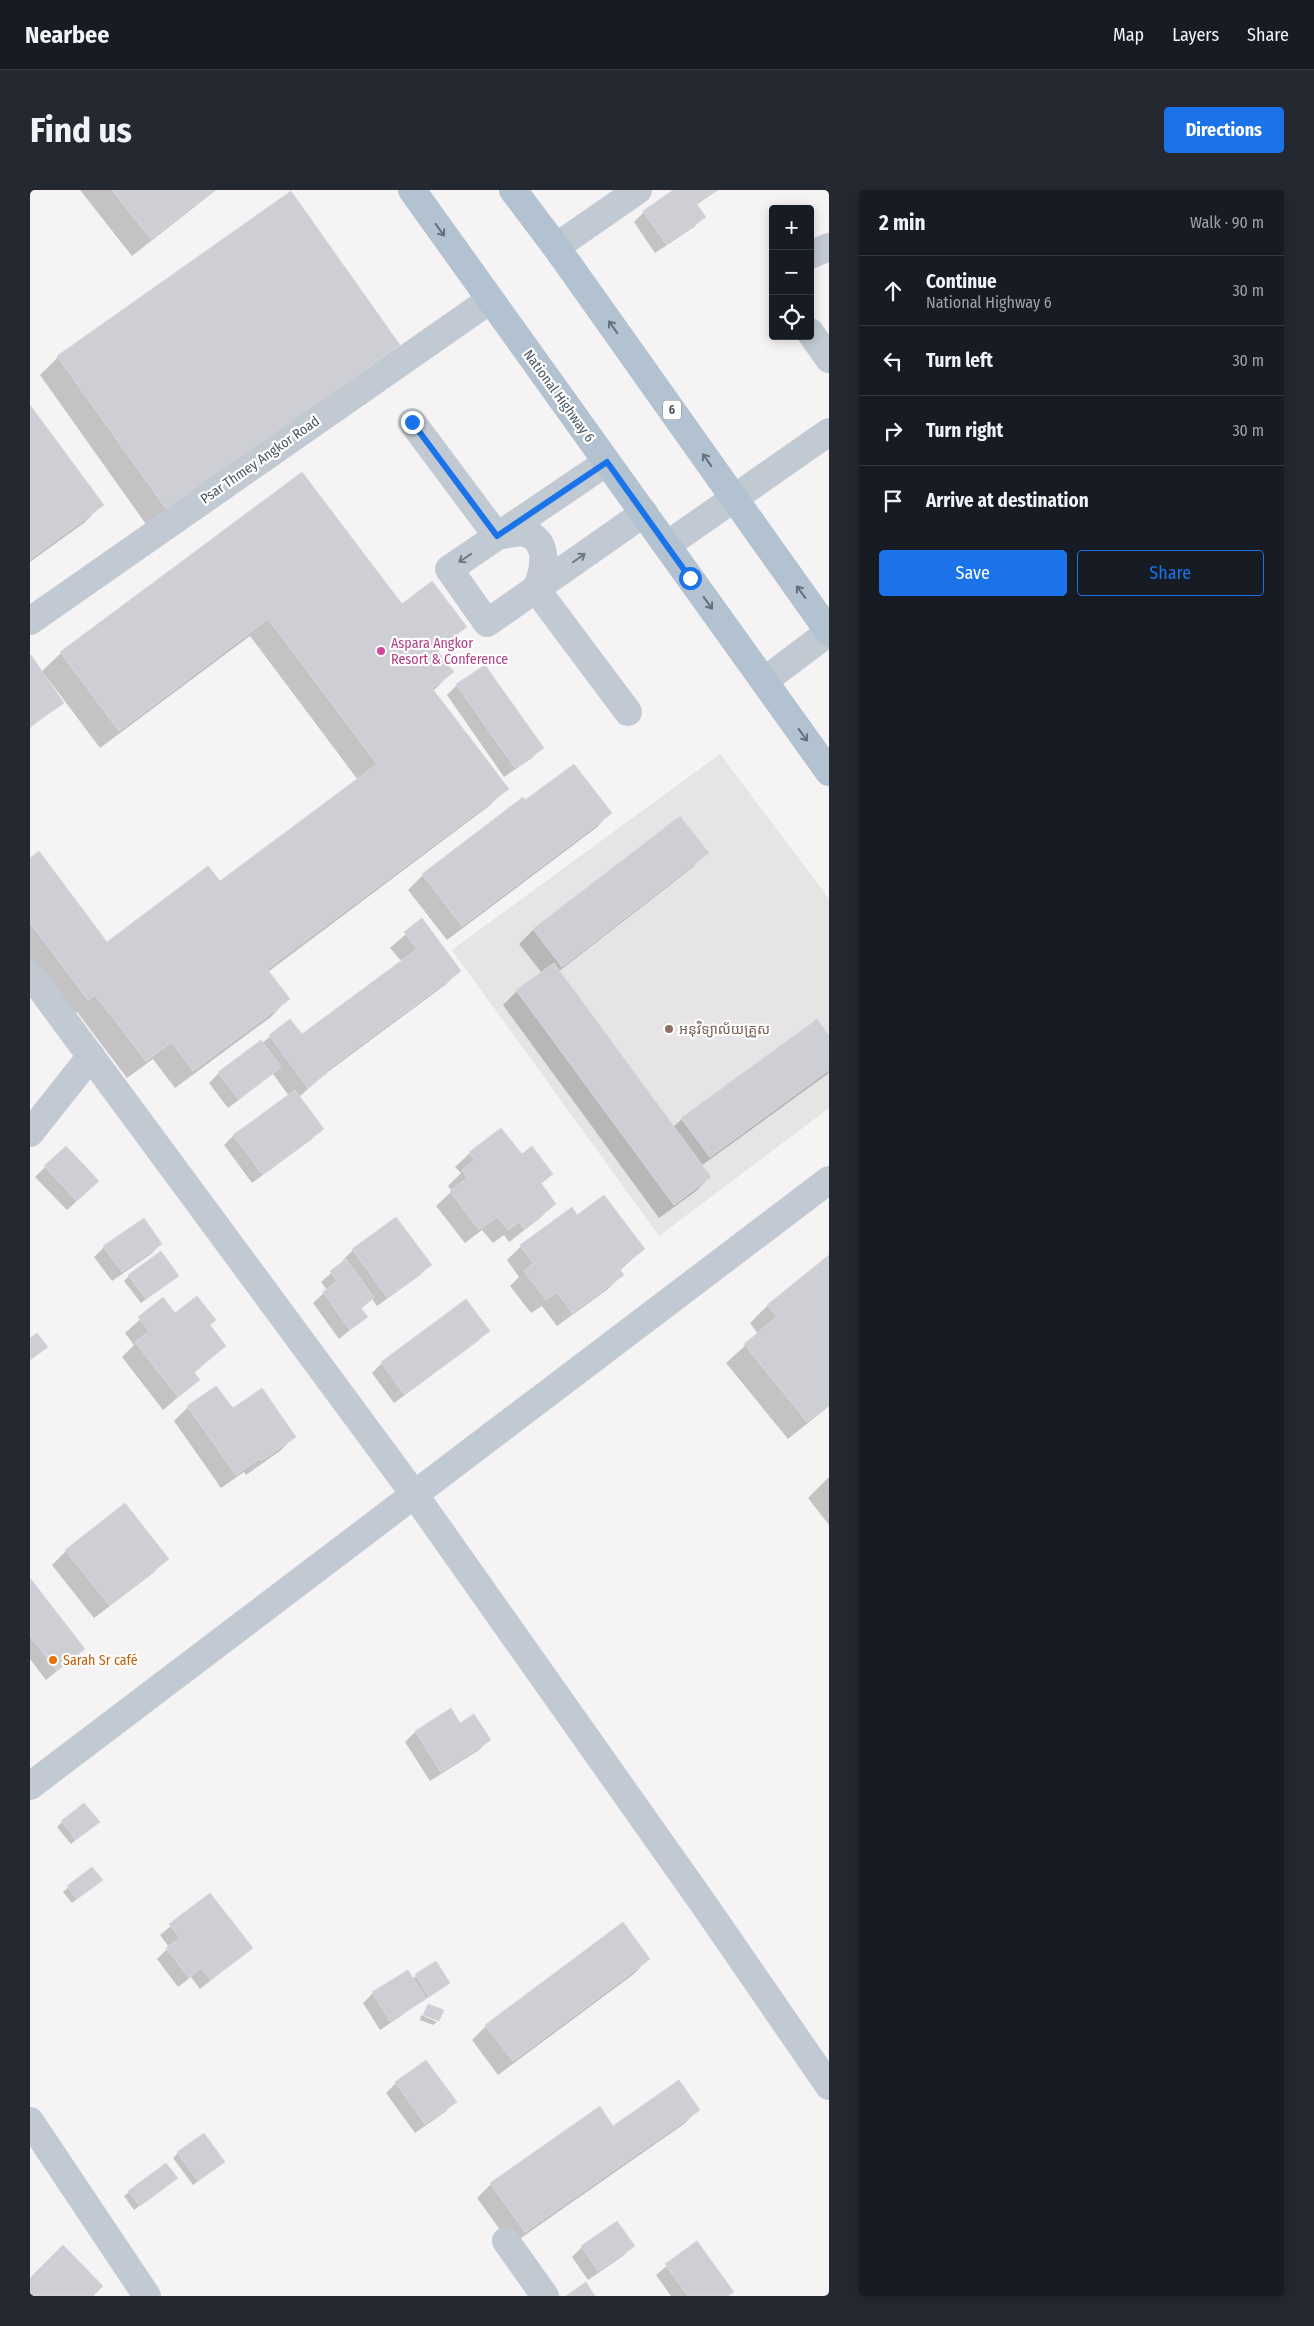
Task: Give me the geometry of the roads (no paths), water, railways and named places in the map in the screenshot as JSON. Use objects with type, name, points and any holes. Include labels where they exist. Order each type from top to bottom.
[{"type":"main road","name":"National Highway 6","points":[[412,190],[829,772]]},
{"type":"main road","name":"6","points":[[513,190],[556,247],[829,632]]},
{"type":"street","points":[[556,247],[638,190]]},
{"type":"street","points":[[814,254],[829,247]]},
{"type":"street","name":"Psar Thmey Angkor Road","points":[[30,621],[490,300]]},
{"type":"street","points":[[814,338],[829,359]]},
{"type":"street","points":[[412,422],[497,536]]},
{"type":"street","points":[[667,545],[829,432]]},
{"type":"street","points":[[607,462],[449,569],[487,623],[644,513]]},
{"type":"street","points":[[497,536],[525,533],[533,538],[542,548],[544,560],[542,576],[536,589]]},
{"type":"street","points":[[536,589],[628,712]]},
{"type":"street","points":[[764,681],[829,632]]},
{"type":"street","points":[[30,974],[414,1494],[705,1906],[829,2086]]},
{"type":"street","points":[[30,1133],[91,1056]]},
{"type":"street","points":[[30,1786],[829,1180]]},
{"type":"street","points":[[30,2121],[147,2296]]},
{"type":"street","points":[[506,2241],[545,2296]]},
{"type":"place","name":"Aspara Angkor Resort & Conference","points":[[381,651]]},
{"type":"place","name":"អនុវិទ្យាល័យគ្រួស","points":[[669,1029]]},
{"type":"place","name":"Sarah Sr café","points":[[53,1660]]}]
